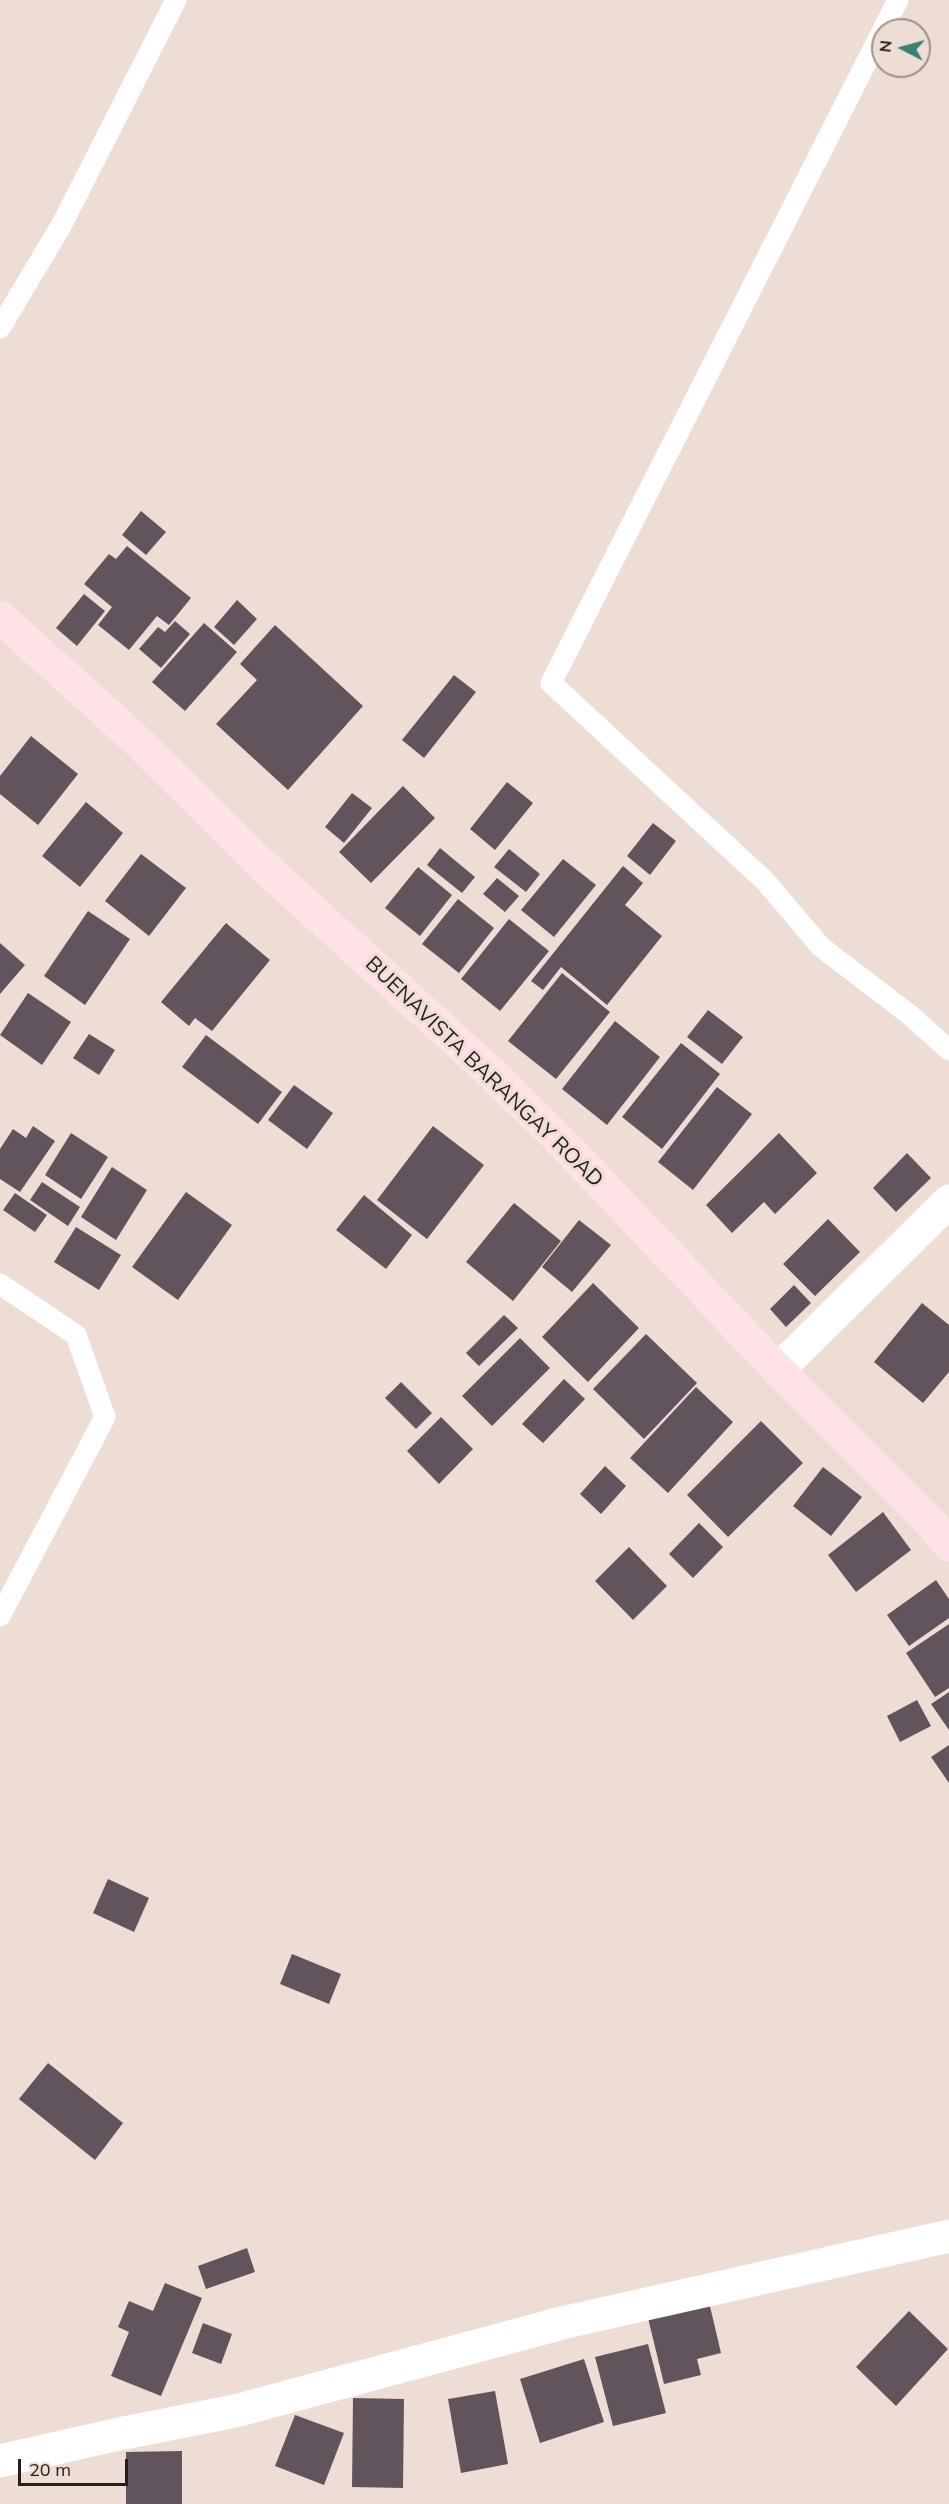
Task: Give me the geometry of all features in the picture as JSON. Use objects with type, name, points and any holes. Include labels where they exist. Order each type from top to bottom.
[{"type":"street","name":"BUENAVISTA BARANGAY ROAD","points":[[0,617],[132,736],[260,863],[486,1068],[553,1133],[778,1370],[931,1523],[949,1545]]},
{"type":"street","points":[[778,1370],[949,1201]]},
{"type":"street","points":[[0,2462],[119,2434],[235,2411],[566,2322],[949,2236]]},
{"type":"lane","points":[[0,328],[61,226],[176,0]]},
{"type":"lane","points":[[898,0],[551,683],[765,881],[821,947],[910,1015],[949,1050]]},
{"type":"lane","points":[[0,1284],[76,1335],[105,1417],[0,1616]]},
{"type":"building","points":[[141,511],[166,532],[146,555],[122,535]]},
{"type":"building","points":[[127,546],[191,598],[169,625],[157,616],[129,650],[98,625],[112,607],[84,584],[109,554],[116,559]]},
{"type":"building","points":[[84,594],[105,611],[77,646],[56,628]]},
{"type":"building","points":[[237,600],[257,619],[234,645],[214,627]]},
{"type":"building","points":[[175,621],[190,634],[161,668],[139,649],[158,627],[165,632]]},
{"type":"building","points":[[204,623],[237,652],[185,711],[152,682]]},
{"type":"building","points":[[275,625],[363,706],[288,790],[216,724],[257,680],[240,664]]},
{"type":"building","points":[[454,675],[476,692],[424,758],[402,740]]},
{"type":"building","points":[[31,736],[78,774],[38,825],[0,794],[0,776]]},
{"type":"building","points":[[507,782],[533,803],[495,850],[470,829]]},
{"type":"building","points":[[403,786],[435,818],[371,883],[339,852]]},
{"type":"building","points":[[352,793],[372,808],[344,843],[325,827]]},
{"type":"building","points":[[86,802],[123,833],[80,887],[42,856]]},
{"type":"building","points":[[653,823],[676,841],[650,875],[627,856]]},
{"type":"building","points":[[440,848],[475,877],[462,893],[427,865]]},
{"type":"building","points":[[509,849],[540,874],[526,892],[494,867]]},
{"type":"building","points":[[141,854],[186,888],[149,936],[105,901]]},
{"type":"building","points":[[563,859],[596,885],[554,937],[521,910]]},
{"type":"building","points":[[623,866],[643,883],[625,905],[662,936],[607,1005],[561,967],[543,990],[531,981]]},
{"type":"building","points":[[418,867],[452,895],[420,936],[385,908]]},
{"type":"building","points":[[497,878],[519,896],[505,912],[483,894]]},
{"type":"building","points":[[458,899],[494,928],[459,973],[422,944]]},
{"type":"building","points":[[88,911],[130,939],[85,1005],[44,976]]},
{"type":"building","points":[[509,919],[549,951],[500,1011],[461,979]]},
{"type":"building","points":[[226,923],[270,960],[212,1031],[195,1018],[189,1026],[161,1002]]},
{"type":"building","points":[[0,943],[25,965],[0,994]]},
{"type":"building","points":[[562,973],[610,1012],[556,1079],[508,1041]]},
{"type":"building","points":[[28,993],[71,1022],[42,1065],[0,1035]]},
{"type":"building","points":[[708,1010],[743,1037],[722,1064],[687,1037]]},
{"type":"building","points":[[615,1021],[660,1057],[607,1125],[562,1089]]},
{"type":"building","points":[[89,1034],[115,1050],[99,1075],[73,1058]]},
{"type":"building","points":[[206,1035],[282,1092],[258,1124],[182,1067]]},
{"type":"building","points":[[681,1043],[720,1074],[662,1149],[622,1117]]},
{"type":"building","points":[[294,1085],[333,1113],[307,1149],[268,1120]]},
{"type":"building","points":[[717,1087],[752,1114],[693,1190],[658,1162]]},
{"type":"building","points":[[33,1126],[55,1141],[20,1192],[0,1179],[0,1149],[13,1129],[26,1138]]},
{"type":"building","points":[[433,1126],[484,1165],[427,1239],[377,1200]]},
{"type":"building","points":[[71,1133],[108,1157],[81,1199],[45,1175]]},
{"type":"building","points":[[779,1133],[817,1173],[775,1214],[764,1202],[732,1233],[706,1205]]},
{"type":"building","points":[[907,1153],[931,1178],[896,1212],[873,1188]]},
{"type":"building","points":[[112,1167],[147,1190],[116,1240],[81,1217]]},
{"type":"building","points":[[42,1182],[80,1207],[68,1226],[30,1200]]},
{"type":"building","points":[[186,1192],[232,1225],[178,1300],[132,1267]]},
{"type":"building","points":[[15,1193],[47,1215],[35,1232],[3,1210]]},
{"type":"building","points":[[364,1195],[412,1235],[386,1269],[336,1230]]},
{"type":"building","points":[[514,1203],[561,1241],[513,1301],[466,1262]]},
{"type":"building","points":[[828,1219],[860,1252],[815,1296],[783,1264]]},
{"type":"building","points":[[579,1220],[611,1245],[572,1292],[542,1267]]},
{"type":"building","points":[[76,1227],[121,1255],[99,1290],[54,1262]]},
{"type":"building","points":[[593,1283],[639,1328],[588,1382],[542,1337]]},
{"type":"building","points":[[794,1285],[811,1303],[786,1327],[770,1309]]},
{"type":"building","points":[[922,1303],[949,1325],[949,1372],[923,1403],[874,1362]]},
{"type":"building","points":[[504,1315],[518,1328],[479,1366],[466,1353]]},
{"type":"building","points":[[646,1334],[697,1383],[644,1439],[593,1389]]},
{"type":"building","points":[[520,1338],[550,1368],[492,1426],[462,1396]]},
{"type":"building","points":[[564,1379],[585,1399],[543,1443],[522,1424]]},
{"type":"building","points":[[401,1382],[432,1413],[416,1429],[385,1398]]},
{"type":"building","points":[[696,1387],[733,1422],[668,1493],[630,1458]]},
{"type":"building","points":[[441,1417],[473,1449],[439,1484],[407,1451]]},
{"type":"building","points":[[761,1421],[803,1463],[728,1537],[687,1495]]},
{"type":"building","points":[[605,1466],[626,1486],[601,1514],[580,1494]]},
{"type":"building","points":[[823,1467],[862,1497],[831,1536],[793,1506]]},
{"type":"building","points":[[883,1512],[911,1550],[856,1592],[828,1555]]},
{"type":"building","points":[[699,1523],[723,1547],[693,1578],[669,1554]]},
{"type":"building","points":[[629,1547],[667,1586],[633,1620],[595,1581]]},
{"type":"building","points":[[936,1580],[949,1599],[949,1618],[909,1646],[887,1615]]},
{"type":"building","points":[[949,1624],[949,1688],[935,1697],[906,1653]]},
{"type":"building","points":[[949,1692],[949,1730],[931,1704]]},
{"type":"building","points":[[917,1700],[931,1726],[900,1742],[887,1716]]},
{"type":"building","points":[[949,1745],[949,1783],[931,1757]]},
{"type":"building","points":[[108,1879],[149,1898],[134,1932],[93,1913]]},
{"type":"building","points":[[292,1954],[341,1974],[329,2004],[280,1984]]},
{"type":"building","points":[[48,2063],[123,2123],[95,2160],[19,2099]]},
{"type":"building","points":[[247,2248],[255,2272],[206,2289],[198,2266]]},
{"type":"building","points":[[165,2283],[202,2298],[161,2396],[111,2376],[129,2332],[118,2327],[129,2301],[153,2311]]},
{"type":"building","points":[[709,2302],[721,2353],[697,2359],[701,2375],[664,2384],[648,2318]]},
{"type":"building","points":[[909,2311],[948,2349],[896,2406],[856,2367]]},
{"type":"building","points":[[203,2323],[232,2334],[221,2364],[192,2353]]},
{"type":"building","points":[[648,2344],[666,2413],[613,2426],[595,2357]]},
{"type":"building","points":[[584,2359],[604,2422],[540,2443],[520,2379]]},
{"type":"building","points":[[495,2391],[508,2464],[461,2473],[448,2399]]},
{"type":"building","points":[[353,2398],[404,2399],[403,2488],[352,2487]]},
{"type":"building","points":[[295,2415],[344,2433],[324,2485],[275,2466]]},
{"type":"building","points":[[182,2451],[182,2504],[126,2504],[126,2452]]}]
